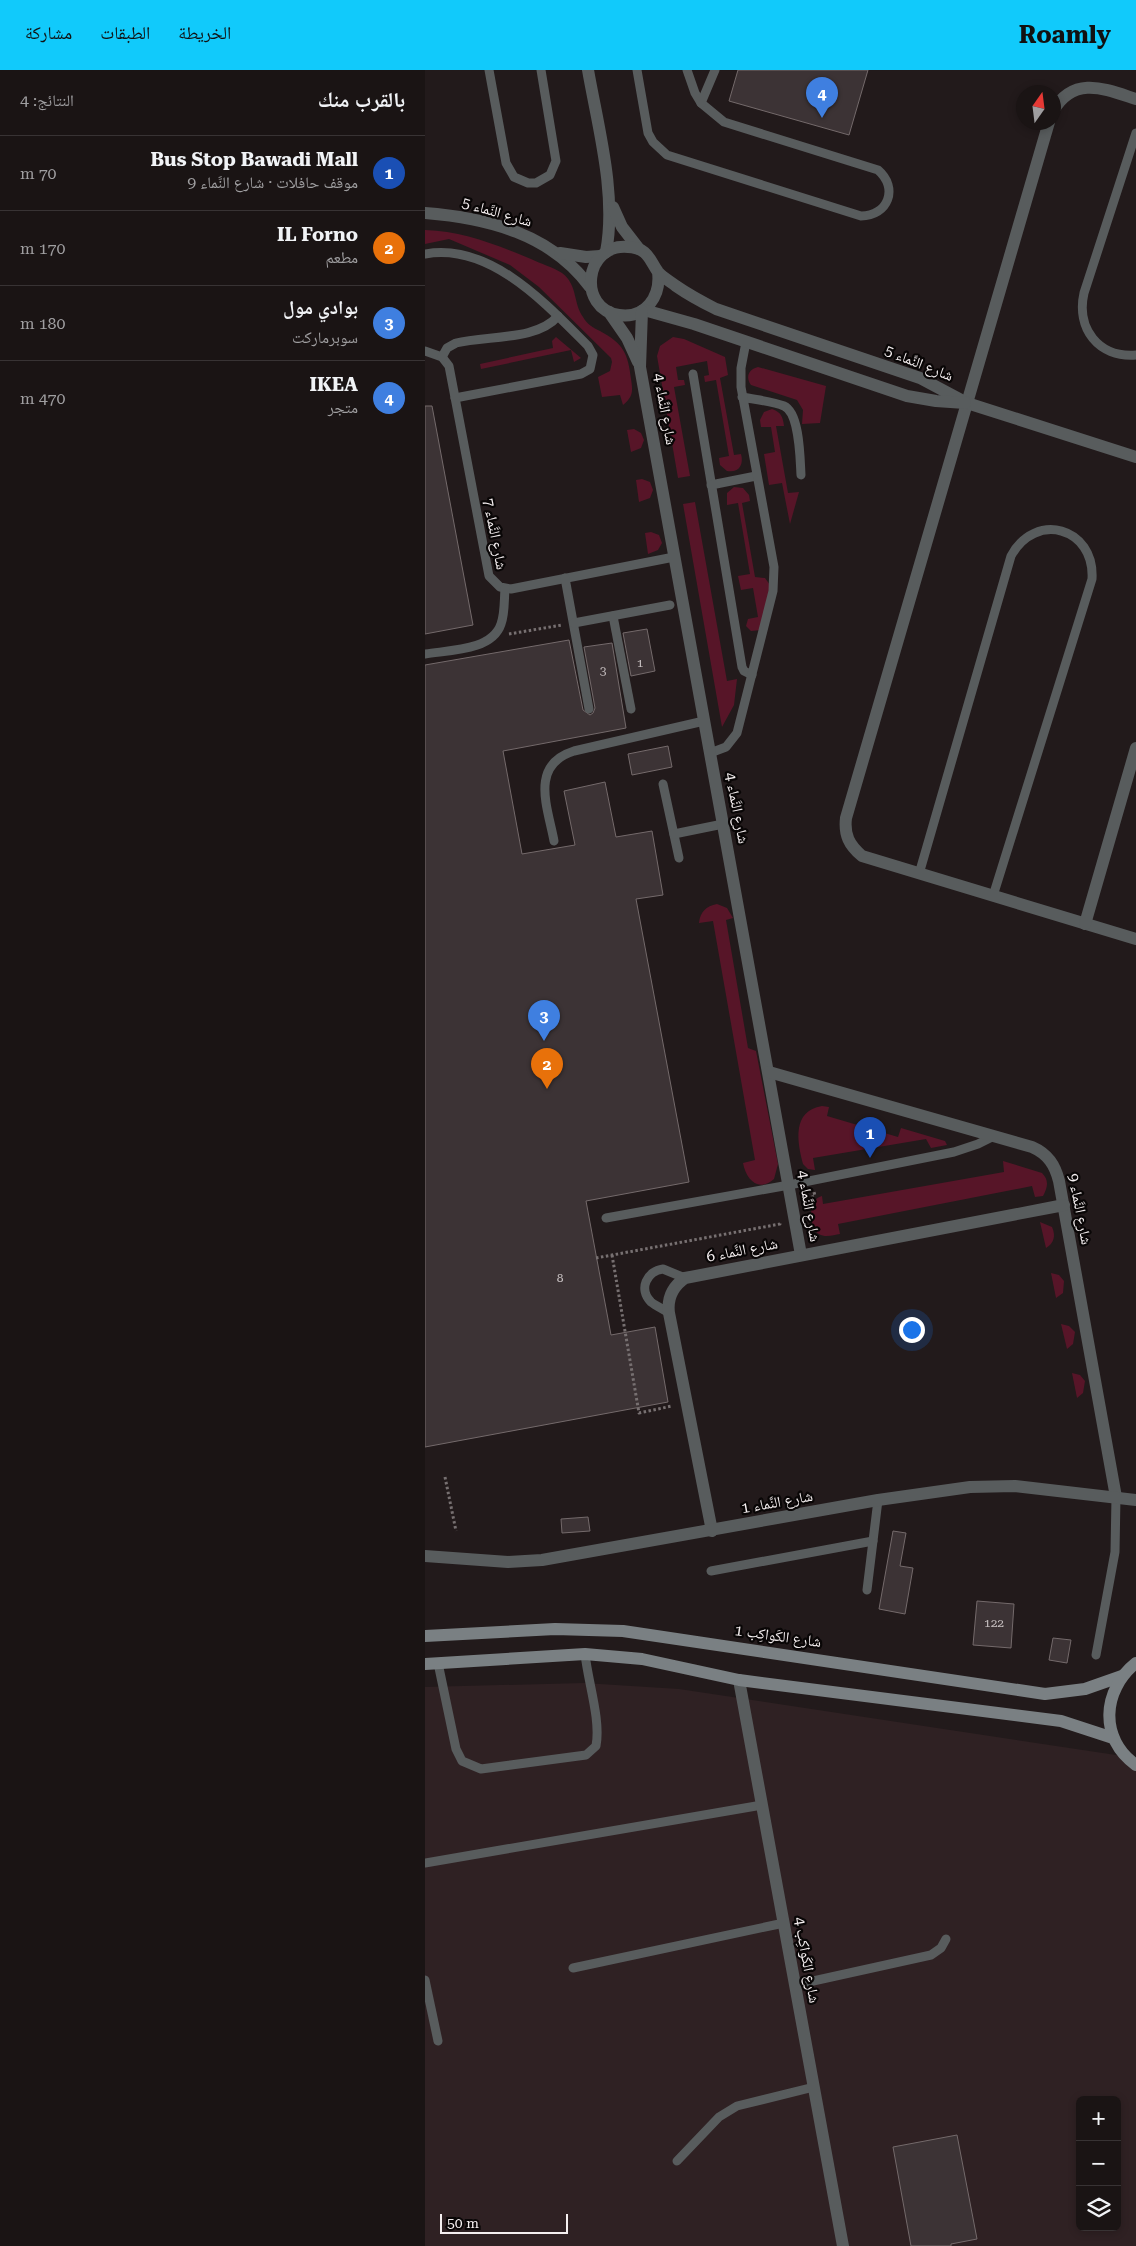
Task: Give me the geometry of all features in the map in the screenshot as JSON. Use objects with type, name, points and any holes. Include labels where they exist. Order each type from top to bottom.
[{"type":"street","points":[[588,70],[610,200],[610,226],[603,254]]},
{"type":"street","points":[[1061,100],[1067,94],[1079,88],[1092,86],[1136,99]]},
{"type":"street","points":[[1047,130],[845,828],[847,839],[853,849],[862,856],[1136,939]]},
{"type":"street","points":[[610,200],[622,227],[640,250],[654,263],[658,272],[659,283],[652,303],[643,311],[632,315],[620,316],[609,312],[600,306],[593,297],[590,287],[593,265],[603,254],[617,247],[629,246],[640,250]]},
{"type":"street","name":"شارع النَّماء 5","points":[[425,214],[451,215],[488,223],[532,239],[557,252],[576,269],[590,287]]},
{"type":"street","name":"شارع النَّماء 5","points":[[557,252],[586,257],[603,254]]},
{"type":"street","name":"شارع النَّماء 5","points":[[658,272],[689,294],[716,309],[920,378],[967,403]]},
{"type":"street","name":"شارع النَّماء 5","points":[[643,311],[746,342],[907,396],[936,402],[967,403]]},
{"type":"street","name":"شارع النَّماء 4","points":[[643,311],[641,367],[801,1255]]},
{"type":"street","name":"شارع النَّماء 4","points":[[609,312],[627,338],[641,367]]},
{"type":"street","points":[[967,403],[1136,457]]},
{"type":"street","points":[[1085,924],[1136,748]]},
{"type":"street","name":"شارع النَّماء 9","points":[[769,1072],[1033,1146],[1048,1157],[1057,1172],[1064,1206],[1116,1498]]},
{"type":"street","name":"شارع النَّماء 6","points":[[685,1278],[1064,1206]]},
{"type":"street","points":[[685,1278],[671,1293],[669,1313],[712,1531]]},
{"type":"street","name":"شارع النَّماء 1","points":[[425,1556],[525,1562],[712,1531],[878,1500],[985,1485],[1015,1486],[1136,1500]]},
{"type":"street","name":"شارع الكَواكِب 1","points":[[425,1636],[555,1629],[623,1631],[1045,1694],[1085,1689],[1122,1676]]},
{"type":"street","points":[[431,1664],[585,1654],[642,1659],[739,1680],[1061,1721],[1113,1738]]},
{"type":"street","points":[[1136,1664],[1122,1676],[1116,1685],[1109,1706],[1109,1722],[1113,1738],[1125,1757],[1136,1765]]},
{"type":"street","name":"شارع الكَواكِب 4","points":[[739,1680],[843,2246]]},
{"type":"lane","points":[[489,70],[506,163],[513,177],[528,183],[543,180],[554,169],[556,161],[541,70]]},
{"type":"lane","points":[[637,70],[648,133],[653,142],[667,155],[861,216],[875,214],[889,200],[889,187],[878,170],[733,126],[715,117],[701,103],[695,93],[687,70]]},
{"type":"lane","points":[[701,103],[715,70]]},
{"type":"lane","points":[[1136,133],[1084,293],[1082,308],[1084,323],[1099,344],[1112,352],[1123,355],[1136,355]]},
{"type":"lane","points":[[425,254],[440,252],[459,253],[502,272],[526,287],[591,350],[593,360],[586,372],[455,398]]},
{"type":"lane","points":[[425,351],[442,357],[447,348],[456,343],[535,331],[548,326],[558,316]]},
{"type":"lane","points":[[710,753],[726,747],[737,733],[772,599],[774,583],[773,567],[742,397],[741,368],[746,342]]},
{"type":"lane","name":"شارع النَّماء 7","points":[[442,357],[449,366],[489,576],[495,584],[505,588],[674,557]]},
{"type":"lane","points":[[693,374],[742,667],[752,675]]},
{"type":"lane","points":[[742,397],[780,405],[791,410],[795,420],[801,475]]},
{"type":"lane","points":[[711,485],[756,476]]},
{"type":"lane","points":[[919,874],[1011,556],[1021,541],[1036,532],[1055,530],[1063,532],[1077,539],[1087,550],[1093,569],[1092,579],[993,896]]},
{"type":"lane","points":[[565,578],[589,709]]},
{"type":"lane","points":[[425,654],[481,644],[494,636],[501,624],[505,588]]},
{"type":"lane","points":[[573,623],[670,605]]},
{"type":"lane","points":[[613,616],[631,709]]},
{"type":"lane","points":[[554,841],[544,783],[546,774],[557,759],[574,751],[704,720]]},
{"type":"lane","points":[[663,784],[679,858]]},
{"type":"lane","points":[[674,834],[723,824]]},
{"type":"lane","points":[[606,1218],[789,1185],[954,1152],[994,1136]]},
{"type":"lane","points":[[669,1313],[648,1298],[645,1292],[646,1281],[653,1272],[663,1268],[685,1278]]},
{"type":"lane","points":[[1096,1655],[1115,1552],[1116,1498]]},
{"type":"lane","points":[[867,1590],[878,1500]]},
{"type":"lane","points":[[711,1571],[873,1541]]},
{"type":"lane","points":[[431,1664],[456,1749],[462,1762],[481,1769],[586,1755],[596,1746],[598,1725],[588,1682],[585,1654]]},
{"type":"lane","points":[[425,1863],[763,1806]]},
{"type":"lane","points":[[573,1968],[784,1923]]},
{"type":"lane","points":[[795,1985],[931,1956],[941,1948],[946,1939]]},
{"type":"lane","points":[[425,1980],[438,2041]]},
{"type":"lane","points":[[677,2161],[719,2117],[737,2106],[814,2087]]},
{"type":"path","points":[[494,636],[573,623]]},
{"type":"path","points":[[597,1258],[781,1224],[779,1214],[809,1208],[807,1197],[815,1196],[812,1180]]},
{"type":"path","points":[[612,1255],[639,1413],[687,1403]]},
{"type":"path","points":[[445,1477],[456,1531]]},
{"type":"shaded area","points":[[425,230],[453,233],[493,244],[562,273],[571,283],[580,312],[588,324],[615,340],[623,350],[628,363],[632,384],[632,394],[629,399],[623,405],[620,395],[602,397],[598,377],[610,371],[611,358],[539,287],[510,265],[449,239],[425,244]]},
{"type":"shaded area","points":[[556,337],[581,358],[574,362],[571,350],[481,369],[480,364],[553,348],[552,341]]},
{"type":"shaded area","points":[[673,337],[684,339],[725,357],[728,375],[720,378],[734,455],[741,454],[742,458],[740,467],[735,471],[727,471],[720,465],[719,458],[729,456],[716,380],[705,382],[704,376],[709,375],[707,361],[676,367],[678,380],[684,380],[685,385],[674,387],[690,476],[678,478],[657,356],[660,346]]},
{"type":"shaded area","points":[[758,367],[826,386],[820,423],[802,424],[803,410],[797,400],[751,385],[748,376],[752,370]]},
{"type":"shaded area","points":[[772,409],[779,413],[784,423],[784,426],[776,426],[788,493],[799,492],[790,524],[782,483],[769,485],[764,454],[775,452],[771,427],[761,427],[760,420],[764,412]]},
{"type":"shaded area","points":[[634,429],[641,433],[644,440],[641,448],[631,452],[627,430]]},
{"type":"shaded area","points":[[642,479],[650,482],[653,490],[650,498],[639,502],[636,480]]},
{"type":"shaded area","points":[[734,487],[743,488],[749,495],[750,501],[742,503],[755,577],[765,578],[770,585],[761,630],[751,631],[746,626],[748,619],[758,617],[753,588],[741,590],[738,576],[750,574],[738,503],[727,505],[727,493]]},
{"type":"shaded area","points":[[695,502],[727,681],[737,679],[734,705],[722,727],[683,504]]},
{"type":"shaded area","points":[[651,532],[659,535],[662,543],[658,550],[648,554],[645,533]]},
{"type":"shaded area","points":[[717,904],[727,908],[733,918],[726,920],[748,1048],[756,1051],[778,1164],[774,1179],[763,1185],[750,1179],[743,1163],[755,1160],[713,921],[699,923],[704,910]]},
{"type":"shaded area","points":[[822,1106],[829,1107],[827,1116],[898,1137],[901,1128],[945,1141],[947,1145],[931,1148],[926,1139],[813,1158],[815,1170],[808,1169],[803,1164],[799,1146],[799,1128],[801,1120],[806,1114],[812,1109]]},
{"type":"shaded area","points":[[1003,1161],[1042,1173],[1046,1178],[1047,1184],[1043,1196],[1035,1197],[1032,1186],[838,1224],[840,1234],[829,1236],[819,1234],[813,1226],[812,1208],[817,1198],[822,1196],[823,1204],[1004,1172]]},
{"type":"shaded area","points":[[1040,1222],[1052,1227],[1053,1230],[1052,1242],[1046,1248]]},
{"type":"shaded area","points":[[1051,1273],[1059,1275],[1064,1281],[1063,1293],[1056,1298]]},
{"type":"shaded area","points":[[1061,1324],[1069,1326],[1075,1332],[1073,1344],[1067,1349]]},
{"type":"shaded area","points":[[1072,1373],[1080,1375],[1085,1381],[1083,1393],[1077,1398]]},
{"type":"shaded area","points":[[584,1683],[679,1689],[1136,1758],[1136,2246],[425,2246],[425,1687]]},
{"type":"building","points":[[738,70],[868,70],[849,135],[729,101]]},
{"type":"building","points":[[425,406],[432,406],[473,625],[425,634]]},
{"type":"building","points":[[647,629],[655,671],[631,676],[623,633]]},
{"type":"building","points":[[569,640],[583,710],[590,715],[595,708],[584,647],[612,643],[626,728],[503,751],[522,854],[575,845],[564,791],[605,782],[616,837],[652,831],[663,895],[636,899],[689,1182],[586,1201],[611,1335],[655,1327],[668,1402],[425,1447],[425,665]]},
{"type":"building","points":[[668,746],[672,767],[632,775],[628,754]]},
{"type":"building","points":[[588,1517],[590,1531],[562,1533],[561,1519]]},
{"type":"building","points":[[893,1531],[906,1533],[900,1566],[913,1568],[905,1614],[879,1609]]},
{"type":"building","points":[[977,1601],[1014,1604],[1011,1648],[973,1645]]},
{"type":"building","points":[[1053,1638],[1071,1640],[1067,1663],[1049,1660]]},
{"type":"building","points":[[957,2135],[977,2239],[951,2244],[951,2246],[911,2246],[893,2147]]},
{"type":"place","name":"IKEA","points":[[822,118]]},
{"type":"place","name":"بوادي مول","points":[[544,1041]]},
{"type":"place","name":"IL Forno","points":[[547,1089]]},
{"type":"place","name":"Bus Stop Bawadi Mall","points":[[870,1158]]}]
